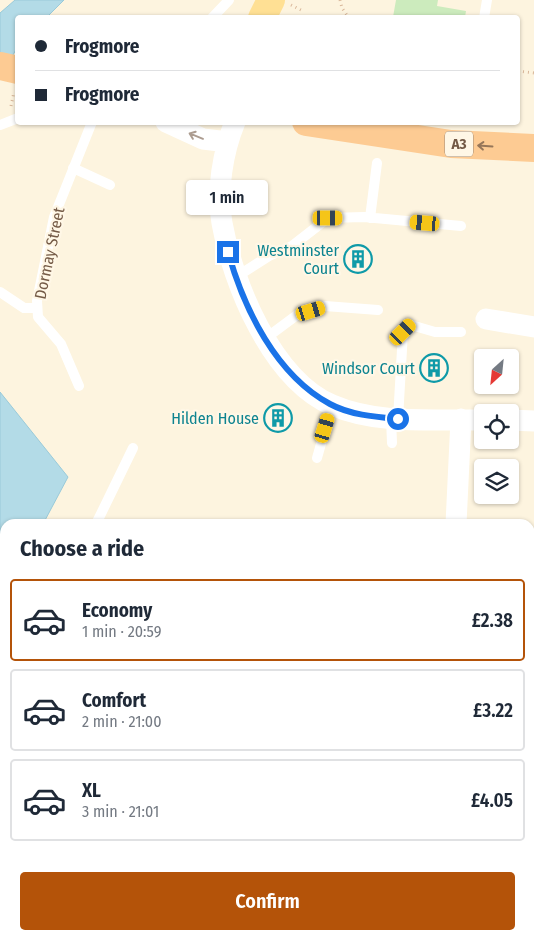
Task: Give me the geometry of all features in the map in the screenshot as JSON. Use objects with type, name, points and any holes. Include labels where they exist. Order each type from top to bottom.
[{"type":"highway","name":"A3","points":[[326,125],[452,144],[534,148]]},
{"type":"street","points":[[173,125],[203,139],[232,132],[220,205],[228,252],[236,277],[266,338],[288,373],[307,390],[332,405],[359,414],[394,418],[474,420]]},
{"type":"street","points":[[486,319],[534,327]]},
{"type":"street","points":[[456,519],[460,419]]},
{"type":"street","points":[[519,420],[534,421]]},
{"type":"lane","points":[[215,15],[230,0]]},
{"type":"lane","points":[[484,15],[487,0]]},
{"type":"lane","points":[[0,125],[15,119]]},
{"type":"lane","name":"Dormay Street","points":[[79,386],[61,344],[38,317],[37,308],[45,252],[54,217],[91,125]]},
{"type":"lane","points":[[370,218],[377,163]]},
{"type":"lane","points":[[73,168],[110,185]]},
{"type":"lane","points":[[236,277],[262,260],[292,246],[328,218],[370,218],[461,226]]},
{"type":"lane","points":[[0,292],[24,308],[37,308]]},
{"type":"lane","points":[[266,338],[301,312],[325,306],[378,310]]},
{"type":"lane","points":[[392,443],[403,332],[411,325],[435,332],[461,332]]},
{"type":"lane","points":[[317,458],[332,405]]},
{"type":"lane","points":[[98,519],[133,448]]},
{"type":"path","points":[[340,0],[346,15]]},
{"type":"path","points":[[271,5],[301,10]]},
{"type":"path","points":[[520,71],[534,72]]},
{"type":"green space","points":[[396,0],[438,0],[437,6],[466,11],[465,15],[393,15]]},
{"type":"water","points":[[15,0],[64,0],[49,15],[15,15],[15,51],[0,77],[0,13]]},
{"type":"water","points":[[0,392],[68,477],[46,519],[0,519]]},
{"type":"place","name":"Westminster Court","points":[[358,259]]},
{"type":"place","name":"Windsor Court","points":[[434,368]]},
{"type":"place","name":"Hilden House","points":[[278,418]]},
{"type":"route","points":[[228,252],[245,298],[266,338],[288,373],[307,390],[332,405],[359,414],[398,419]]}]
